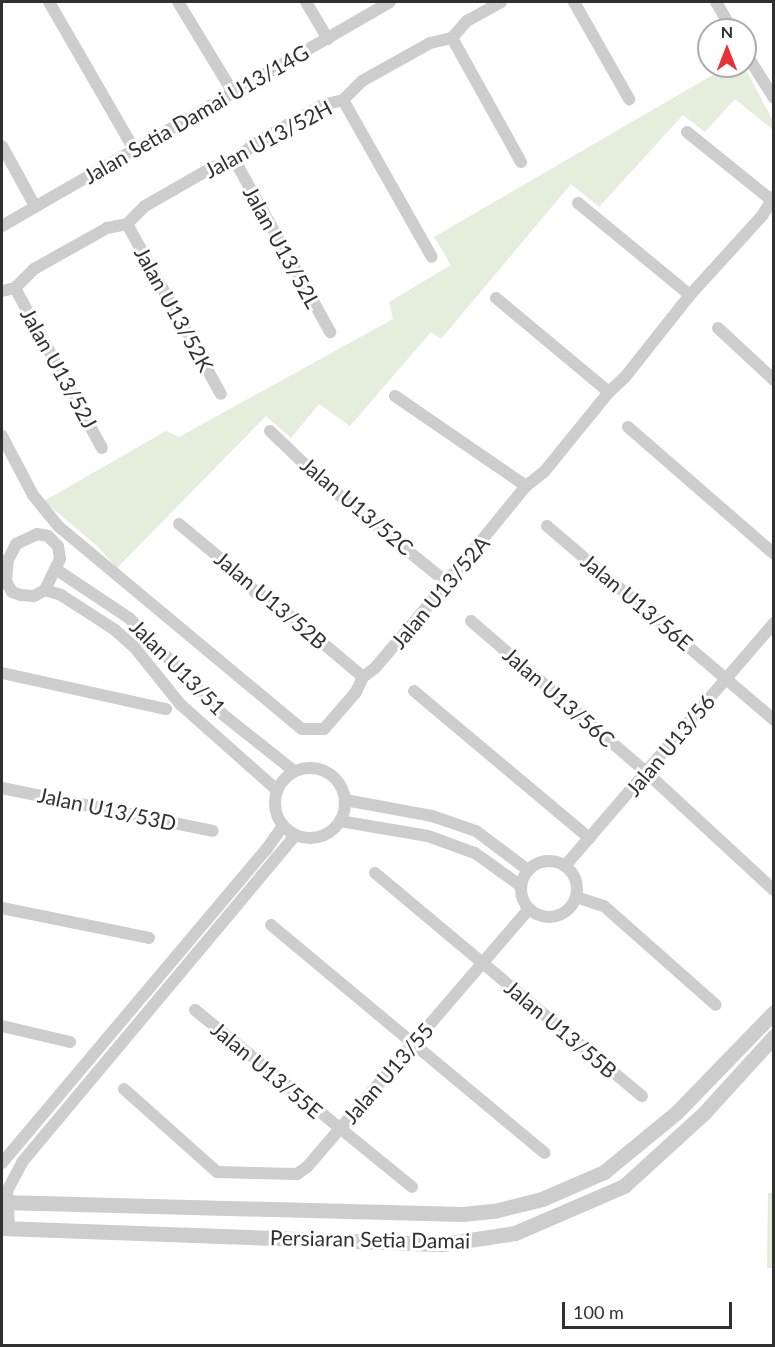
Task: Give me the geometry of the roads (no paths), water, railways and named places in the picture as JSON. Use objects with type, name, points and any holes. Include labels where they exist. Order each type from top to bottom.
[{"type":"street","points":[[49,2],[134,149]]},
{"type":"street","points":[[178,2],[234,94]]},
{"type":"street","points":[[306,2],[328,39]]},
{"type":"street","name":"Jalan Setia Damai U13/14G","points":[[2,226],[390,2]]},
{"type":"street","name":"Jalan U13/52H","points":[[15,288],[34,269],[107,228],[127,224],[145,206],[213,167],[235,161],[255,144],[302,116],[343,100],[362,81],[430,43],[452,38],[467,21],[501,2]]},
{"type":"street","points":[[574,2],[629,99]]},
{"type":"street","points":[[716,2],[725,18]]},
{"type":"street","points":[[452,38],[521,162]]},
{"type":"street","points":[[757,71],[774,98]]},
{"type":"street","points":[[343,100],[432,257]]},
{"type":"street","points":[[687,132],[772,197]]},
{"type":"street","points":[[2,146],[35,206]]},
{"type":"street","name":"Jalan U13/52L","points":[[235,161],[330,332]]},
{"type":"street","name":"Jalan U13/52A","points":[[58,526],[302,729],[318,731],[330,725],[356,692],[363,676],[375,668],[436,596],[444,580],[507,513],[526,486],[544,472],[609,392],[681,311],[690,295],[706,282],[762,216],[772,197]]},
{"type":"street","points":[[578,203],[690,295]]},
{"type":"street","name":"Jalan U13/52K","points":[[127,224],[221,394]]},
{"type":"street","points":[[2,291],[15,288]]},
{"type":"street","name":"Jalan U13/52J","points":[[15,288],[102,448]]},
{"type":"street","points":[[496,298],[609,392]]},
{"type":"street","points":[[718,328],[774,380]]},
{"type":"street","points":[[395,396],[526,486]]},
{"type":"street","points":[[628,427],[774,554]]},
{"type":"street","name":"Jalan U13/52C","points":[[270,431],[322,481],[444,580]]},
{"type":"street","points":[[2,436],[33,495],[58,526],[48,536],[28,536],[6,551],[4,581],[12,592],[34,596],[45,590],[57,570],[58,546],[48,536]]},
{"type":"street","name":"Jalan U13/52B","points":[[179,524],[244,578],[256,593],[269,598],[363,676]]},
{"type":"street","name":"Jalan U13/56E","points":[[547,526],[774,720]]},
{"type":"street","name":"Jalan U13/51","points":[[57,570],[129,618],[221,713],[294,771]]},
{"type":"street","name":"Jalan U13/51","points":[[45,590],[61,595],[115,630],[135,648],[180,704],[277,790]]},
{"type":"street","name":"Jalan U13/56C","points":[[471,621],[647,773],[774,890]]},
{"type":"street","name":"Jalan U13/56","points":[[565,866],[774,623]]},
{"type":"street","points":[[2,673],[166,709]]},
{"type":"street","points":[[414,691],[589,838]]},
{"type":"street","points":[[322,770],[338,781],[345,800],[340,821],[321,836],[296,835],[283,826],[274,802],[277,790],[294,771],[322,770]]},
{"type":"street","name":"Jalan U13/53D","points":[[2,788],[213,831]]},
{"type":"street","points":[[345,800],[432,816],[476,831],[528,870]]},
{"type":"street","points":[[340,821],[438,839],[475,853],[520,886],[529,909],[537,915],[556,916],[565,912],[576,897],[576,880],[565,866],[542,862],[528,870],[520,886]]},
{"type":"street","points":[[2,1163],[266,850],[283,826]]},
{"type":"street","points":[[5,1228],[4,1203],[11,1177],[22,1161],[296,835]]},
{"type":"street","name":"Jalan U13/55B","points":[[375,873],[642,1096]]},
{"type":"street","points":[[576,897],[604,906],[716,1005]]},
{"type":"street","points":[[2,908],[149,938]]},
{"type":"street","name":"Jalan U13/55","points":[[124,1089],[217,1172],[297,1174],[415,1044],[481,963],[529,909]]},
{"type":"street","points":[[271,925],[545,1153]]},
{"type":"street","name":"Jalan U13/55E","points":[[195,1010],[339,1130],[412,1187]]},
{"type":"street","name":"Persiaran Setia Damai","points":[[4,1203],[463,1214],[494,1211],[542,1199],[604,1172],[677,1112],[774,1012]]},
{"type":"street","points":[[2,1026],[70,1042]]},
{"type":"street","name":"Persiaran Setia Damai","points":[[5,1228],[443,1244],[515,1233],[624,1186],[704,1113],[774,1036]]}]
